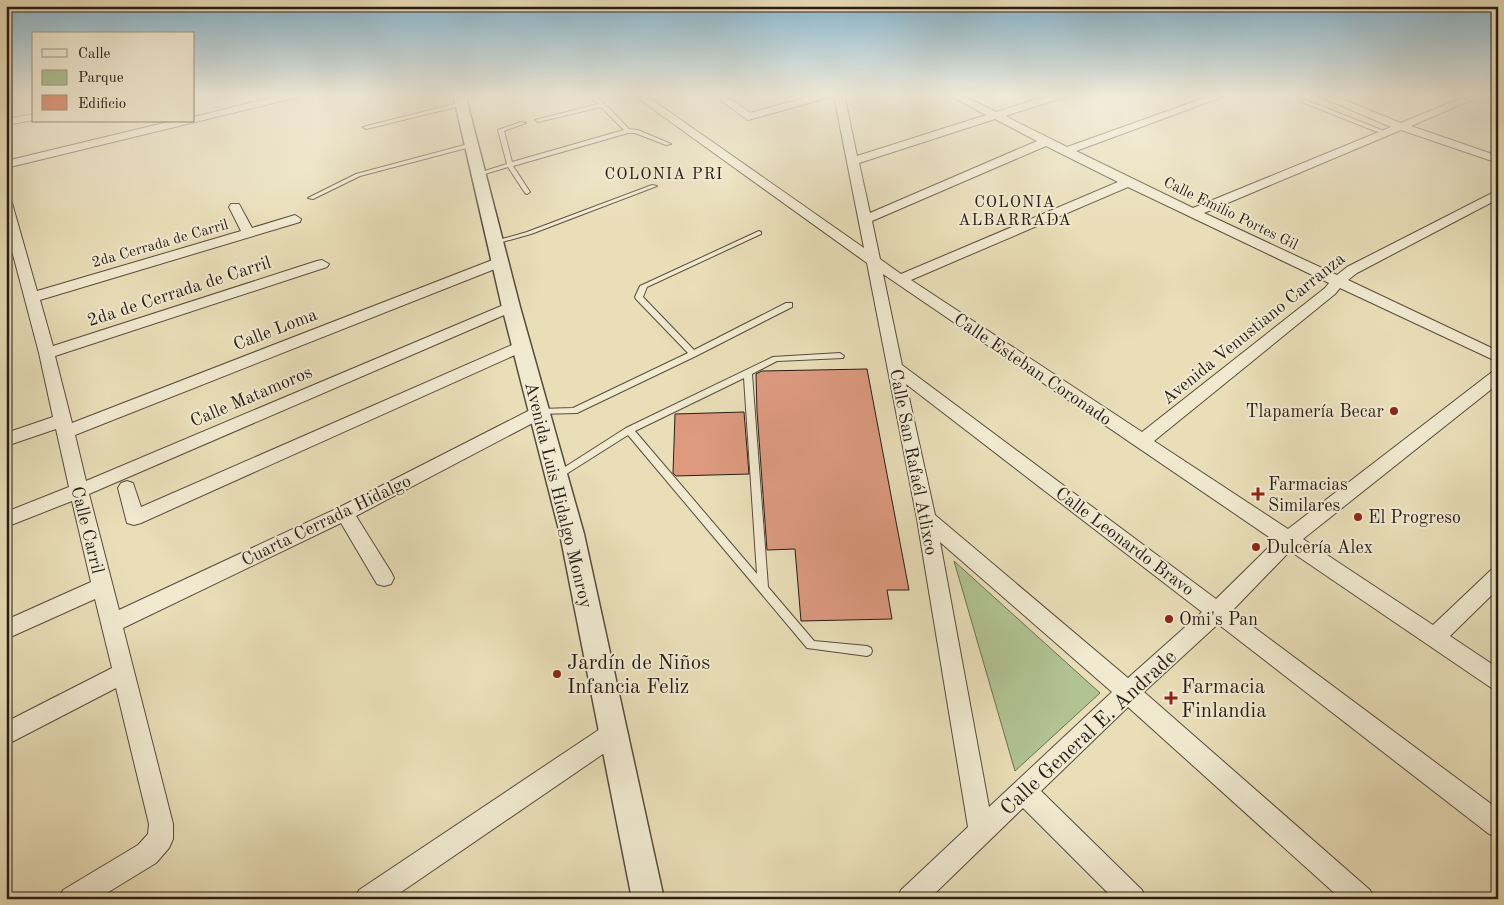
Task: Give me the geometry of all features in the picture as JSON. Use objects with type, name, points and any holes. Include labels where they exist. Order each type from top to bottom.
[{"type":"street","points":[[6,165],[124,136]]},
{"type":"street","name":"Avenida Luis Hidalgo Monroy","points":[[471,136],[478,174],[511,307],[574,543],[648,899]]},
{"type":"street","name":"Calle Esteban Coronado","points":[[697,136],[873,261],[1498,680]]},
{"type":"street","name":"Calle San Rafaél Atlixco","points":[[847,136],[866,219],[926,519],[981,832]]},
{"type":"street","points":[[852,161],[932,136]]},
{"type":"street","name":"Calle Emilio Portes Gil","points":[[1037,136],[1192,213],[1498,357]]},
{"type":"street","points":[[1066,151],[1107,136]]},
{"type":"street","points":[[1192,213],[1381,136]]},
{"type":"street","points":[[1429,136],[1498,160]]},
{"type":"street","points":[[866,219],[1047,141]]},
{"type":"street","points":[[901,279],[1128,182]]},
{"type":"street","name":"Avenida Venustiano Carranza","points":[[1141,442],[1330,291],[1337,282],[1352,270],[1498,194]]},
{"type":"street","name":"Calle Carril","points":[[6,203],[47,352],[102,587],[161,824],[160,839],[147,854],[72,899]]},
{"type":"street","points":[[235,207],[249,234]]},
{"type":"street","name":"2da Cerrada de Carril","points":[[33,297],[295,219]]},
{"type":"street","name":"Calle Loma","points":[[6,440],[64,426],[498,252]]},
{"type":"street","name":"2da de Cerrada de Carril","points":[[47,352],[322,264]]},
{"type":"street","name":"Calle Matamoros","points":[[6,520],[79,491],[511,307]]},
{"type":"street","points":[[127,488],[134,518],[521,346]]},
{"type":"street","name":"Calle Leonardo Bravo","points":[[895,367],[1498,825]]},
{"type":"street","name":"Calle General E. Andrade","points":[[910,899],[1128,692],[1218,611],[1288,540],[1498,376]]},
{"type":"street","name":"Cuarta Cerrada Hidalgo","points":[[112,624],[345,512],[540,412]]},
{"type":"street","points":[[345,512],[384,578]]},
{"type":"street","points":[[926,519],[1128,692],[1362,899]]},
{"type":"street","points":[[1434,637],[1498,576]]},
{"type":"street","points":[[6,630],[102,587]]},
{"type":"street","points":[[6,734],[123,673]]},
{"type":"street","points":[[368,899],[614,733]]},
{"type":"street","points":[[1023,791],[1133,899]]},
{"type":"lane","points":[[503,136],[510,165],[528,192]]},
{"type":"lane","points":[[478,174],[610,136]]},
{"type":"lane","points":[[649,136],[668,144]]},
{"type":"lane","points":[[311,198],[358,175],[472,145]]},
{"type":"lane","points":[[498,252],[529,233],[654,186]]},
{"type":"lane","points":[[693,354],[640,297],[644,286],[759,233]]},
{"type":"lane","points":[[540,412],[574,411],[789,305]]},
{"type":"lane","points":[[557,476],[629,430],[776,359],[840,356]]},
{"type":"lane","points":[[748,372],[763,588]]},
{"type":"lane","points":[[629,430],[811,645],[867,651]]},
{"type":"green space","points":[[954,561],[1100,693],[1015,771]]},
{"type":"building","points":[[867,369],[909,590],[887,590],[892,619],[801,621],[795,549],[767,550],[756,374],[762,371]]},
{"type":"building","points":[[744,412],[749,474],[676,476],[673,473],[675,414]]},
{"type":"place","name":"Tlapamería Becar","points":[[1394,411]]},
{"type":"place","name":"Farmacias Similares","points":[[1258,494]]},
{"type":"place","name":"El Progreso","points":[[1358,517]]},
{"type":"place","name":"Dulcería Alex","points":[[1256,547]]},
{"type":"place","name":"Omi's Pan","points":[[1169,619]]},
{"type":"place","name":"Jardín de Niños Infancia Feliz","points":[[557,674]]},
{"type":"place","name":"Farmacia Finlandia","points":[[1171,698]]},
{"type":"district","name":"COLONIA PRI","points":[[664,173]]},
{"type":"district","name":"COLONIA ALBARRADA","points":[[1015,210]]}]
